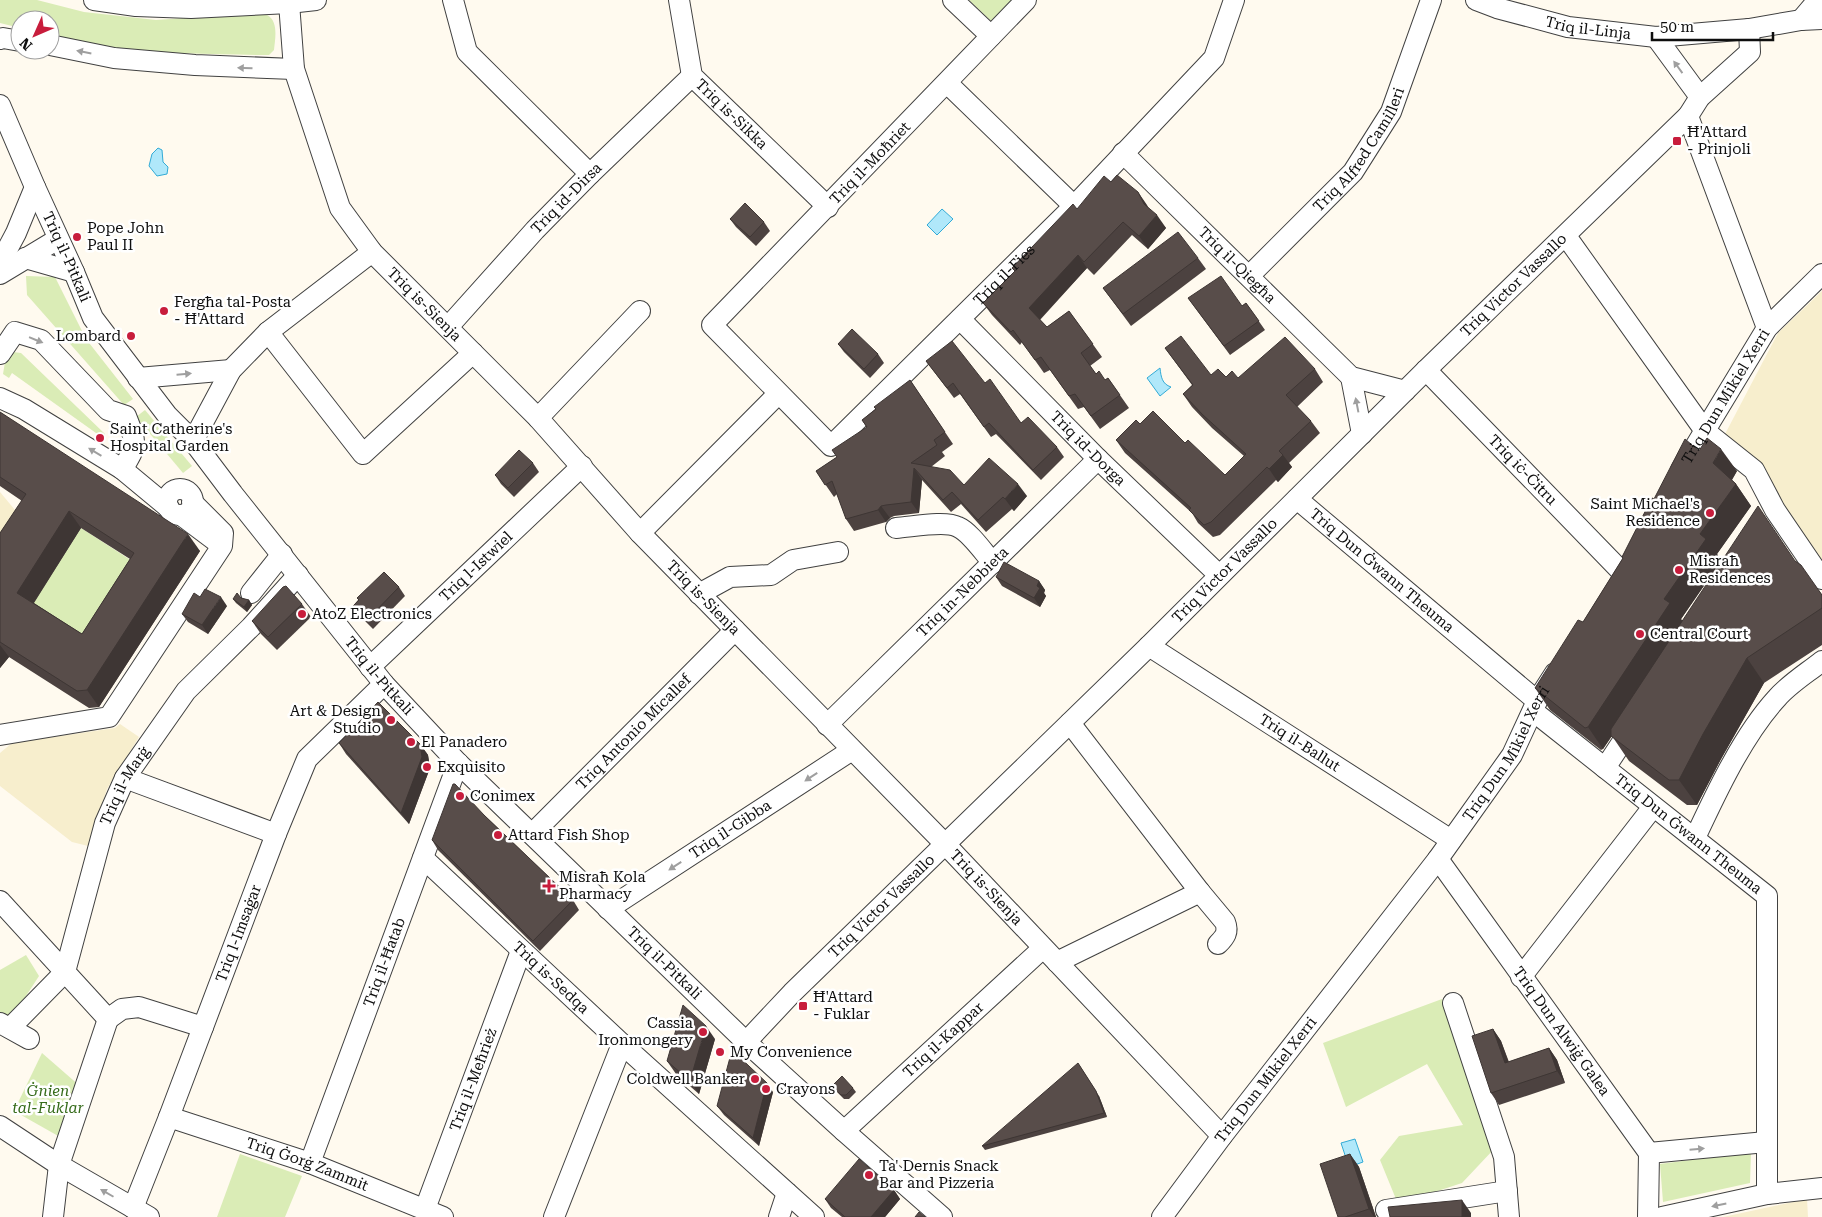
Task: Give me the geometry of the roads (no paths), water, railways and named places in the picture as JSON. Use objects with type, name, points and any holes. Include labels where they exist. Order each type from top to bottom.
[{"type":"street","points":[[94,0],[136,6],[289,3],[316,0]]},
{"type":"street","points":[[453,0],[467,52],[590,174]]},
{"type":"street","name":"Triq is-Sikka","points":[[679,0],[692,76],[828,207]]},
{"type":"street","points":[[953,0],[991,36]]},
{"type":"street","name":"Triq il-Moħriet","points":[[778,394],[712,325],[1026,0]]},
{"type":"street","name":"Triq il-Fies","points":[[778,394],[831,446],[1074,206],[1214,58],[1234,0]]},
{"type":"street","name":"Triq Alfred Camilleri","points":[[1249,276],[1352,172],[1391,112],[1431,0]]},
{"type":"street","name":"Triq il-Linja","points":[[1476,0],[1502,4],[1568,27],[1656,37],[1749,29],[1801,20],[1822,19]]},
{"type":"street","points":[[1801,20],[1818,0]]},
{"type":"street","name":"Triq is-Sienja","points":[[289,3],[294,70],[340,208],[372,252],[538,418],[640,533],[946,845],[1222,1136]]},
{"type":"street","name":"Triq Victor Vassallo","points":[[746,1042],[792,994],[1149,646],[1426,370],[1688,116],[1700,97],[1750,52],[1749,29]]},
{"type":"street","points":[[1656,37],[1700,97]]},
{"type":"street","points":[[60,48],[114,58],[195,66],[294,70]]},
{"type":"street","name":"Triq id-Dirsa","points":[[448,327],[535,230],[692,76]]},
{"type":"street","points":[[947,83],[1074,206]]},
{"type":"street","name":"Triq il-Pitkali","points":[[0,105],[93,318],[167,415],[193,441],[217,475],[282,554],[370,668],[458,763],[746,1042],[942,1217]]},
{"type":"street","points":[[1688,116],[1766,328]]},
{"type":"street","name":"Triq il-Qiegħa","points":[[1123,153],[1351,377]]},
{"type":"street","points":[[0,263],[16,233],[35,187]]},
{"type":"street","points":[[16,233],[54,231]]},
{"type":"street","points":[[0,274],[26,258],[54,231]]},
{"type":"street","points":[[1566,236],[1705,430],[1754,470],[1775,510],[1822,579]]},
{"type":"street","points":[[193,441],[231,370],[268,332],[372,252]]},
{"type":"street","points":[[26,258],[74,272]]},
{"type":"street","name":"Triq Dun Mikiel Xerri","points":[[1670,488],[1766,328],[1822,274]]},
{"type":"street","points":[[538,418],[640,310]]},
{"type":"street","name":"Triq id-Dorga","points":[[960,319],[1098,459],[1219,576]]},
{"type":"street","points":[[0,354],[15,332],[41,340],[117,413],[134,436],[135,448],[122,469]]},
{"type":"street","points":[[268,332],[363,454],[473,353]]},
{"type":"street","points":[[138,378],[231,370]]},
{"type":"street","name":"Triq iċ-Ċitru","points":[[1426,370],[1619,569]]},
{"type":"street","points":[[1362,434],[1351,377],[1405,391]]},
{"type":"street","points":[[0,385],[25,409]]},
{"type":"street","points":[[117,413],[152,394]]},
{"type":"street","points":[[640,533],[778,394]]},
{"type":"street","points":[[0,398],[25,409],[122,469],[180,508],[223,533],[222,546],[109,717],[0,735]]},
{"type":"street","name":"Triq in-Nebbieta","points":[[827,725],[994,564],[1098,459]]},
{"type":"street","name":"Triq l-Istwiel","points":[[370,668],[582,466]]},
{"type":"street","name":"Triq Dun Ġwann Theuma","points":[[1297,499],[1605,768],[1767,896],[1767,1194]]},
{"type":"street","points":[[1764,527],[1775,510]]},
{"type":"street","points":[[896,528],[946,525],[958,527],[968,534],[994,564]]},
{"type":"street","points":[[699,594],[730,577],[771,575],[793,560],[838,552]]},
{"type":"street","points":[[252,593],[282,554]]},
{"type":"street","name":"Triq il-Marġ","points":[[5,1025],[65,972],[104,823],[125,778],[186,691],[251,627],[298,575]]},
{"type":"street","name":"Triq Antonio Micallef","points":[[532,834],[735,630]]},
{"type":"street","name":"Triq il-Ballut","points":[[1149,646],[1451,840]]},
{"type":"street","name":"Triq Dun Mikiel Xerri","points":[[1162,1217],[1222,1136],[1438,859],[1512,755],[1535,706],[1563,660]]},
{"type":"street","points":[[1695,838],[1730,768],[1758,722],[1777,696],[1822,661]]},
{"type":"street","name":"Triq l-Imsaġar","points":[[141,1213],[170,1117],[276,834],[307,759],[384,684]]},
{"type":"street","points":[[1605,768],[1644,710]]},
{"type":"street","points":[[1070,723],[1225,922],[1226,934],[1218,944]]},
{"type":"street","name":"Triq il-Gibba","points":[[608,909],[852,750]]},
{"type":"street","name":"Triq il-Ħatab","points":[[310,1163],[458,763]]},
{"type":"street","points":[[125,778],[276,834]]},
{"type":"street","points":[[1522,977],[1653,807]]},
{"type":"street","name":"Triq is-Sedqa","points":[[423,858],[622,1044],[814,1217]]},
{"type":"street","name":"Triq Dun Alwiġ Galea","points":[[1438,859],[1649,1153]]},
{"type":"street","name":"Triq il-Kappar","points":[[844,1131],[1050,955],[1200,892]]},
{"type":"street","points":[[0,901],[108,1019]]},
{"type":"street","name":"Triq il-Meħrież","points":[[424,1209],[521,951]]},
{"type":"street","points":[[1453,1003],[1504,1157],[1509,1217]]},
{"type":"street","points":[[53,1217],[59,1165],[108,1019],[122,1009],[139,1007],[203,1028]]},
{"type":"street","points":[[5,1025],[29,1039]]},
{"type":"street","points":[[554,1217],[622,1044]]},
{"type":"street","name":"Triq Ġorġ Zammit","points":[[170,1117],[310,1163],[443,1217]]},
{"type":"street","points":[[0,1126],[59,1165],[141,1213]]},
{"type":"street","points":[[1648,1217],[1649,1153],[1766,1142]]},
{"type":"street","points":[[1662,1217],[1767,1194],[1822,1188]]},
{"type":"street","points":[[1386,1210],[1507,1191]]},
{"type":"street","points":[[779,1217],[788,1193]]},
{"type":"water","points":[[158,148],[162,150],[163,162],[168,167],[167,174],[157,176],[149,166],[152,154]]},
{"type":"water","points":[[942,209],[953,219],[937,235],[927,225]]},
{"type":"water","points":[[1160,368],[1162,380],[1171,387],[1160,396],[1147,378]]},
{"type":"water","points":[[1355,1139],[1363,1162],[1349,1167],[1341,1143]]},
{"type":"place","name":"Ħ'Attard - Prinjoli","points":[[1677,141]]},
{"type":"place","name":"Pope John Paul II","points":[[77,237]]},
{"type":"place","name":"Fergħa tal-Posta - Ħ'Attard","points":[[164,311]]},
{"type":"place","name":"Lombard","points":[[131,336]]},
{"type":"place","name":"Saint Catherine's Hospital Garden","points":[[100,438]]},
{"type":"place","name":"Saint Michael's Residence","points":[[1710,513]]},
{"type":"place","name":"Misraħ Residences","points":[[1679,570]]},
{"type":"place","name":"AtoZ Electronics","points":[[302,614]]},
{"type":"place","name":"Central Court","points":[[1640,634]]},
{"type":"place","name":"Art & Design Studio","points":[[391,720]]},
{"type":"place","name":"El Panadero","points":[[411,742]]},
{"type":"place","name":"Exquisito","points":[[427,767]]},
{"type":"place","name":"Conimex","points":[[460,796]]},
{"type":"place","name":"Attard Fish Shop","points":[[498,835]]},
{"type":"place","name":"Misraħ Kola Pharmacy","points":[[549,886]]},
{"type":"place","name":"Ħ'Attard - Fuklar","points":[[803,1006]]},
{"type":"place","name":"Cassia Ironmongery","points":[[703,1032]]},
{"type":"place","name":"My Convenience","points":[[720,1052]]},
{"type":"place","name":"Coldwell Banker","points":[[755,1079]]},
{"type":"place","name":"Crayons","points":[[766,1089]]},
{"type":"place","name":"Ta' Dernis Snack Bar and Pizzeria","points":[[869,1175]]},
{"type":"park label","name":"Ġnien tal-Fuklar","points":[[48,1100]]}]
